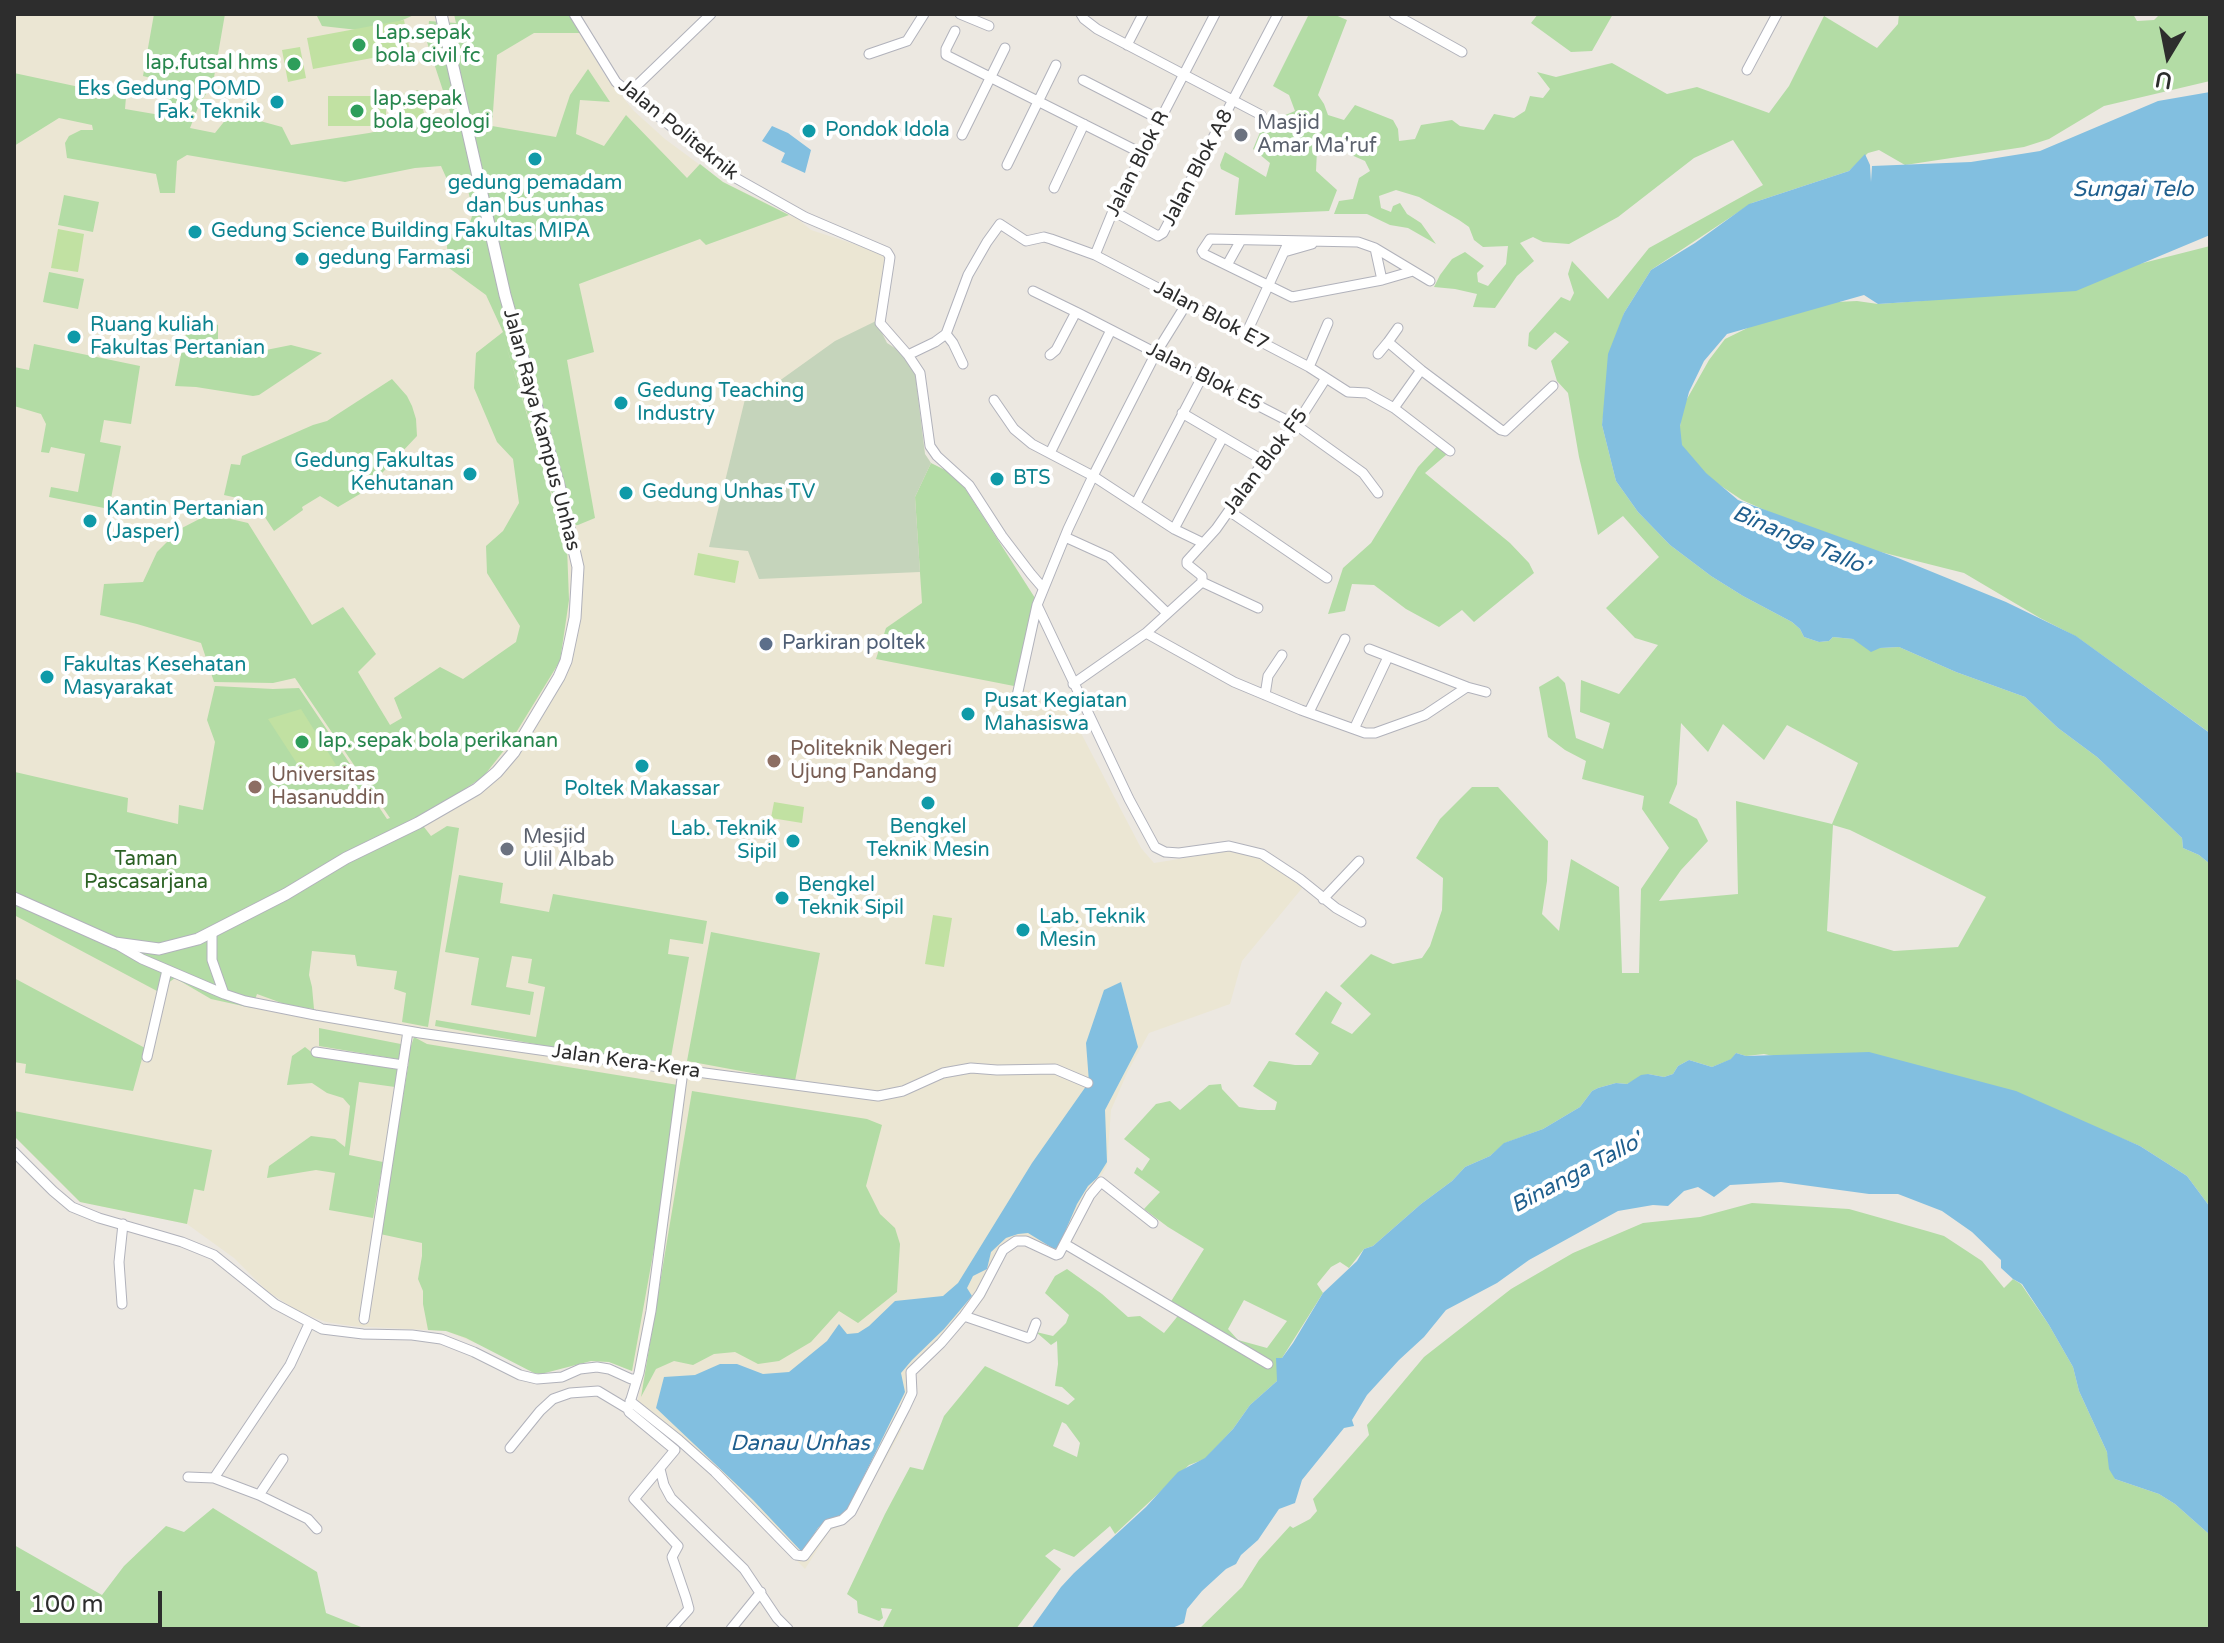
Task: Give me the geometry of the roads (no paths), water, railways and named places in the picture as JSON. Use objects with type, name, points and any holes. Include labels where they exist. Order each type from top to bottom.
[{"type":"street","name":"Jalan Raya Kampus Unhas","points":[[14,898],[115,943],[164,949],[198,939],[477,789],[514,752],[559,677],[566,661],[575,618],[578,567],[560,489],[505,295],[441,14]]},
{"type":"street","name":"Jalan Politeknik","points":[[574,14],[616,82],[734,177],[805,217],[887,252],[890,257],[880,323],[920,373],[930,446],[969,485],[1002,536],[1043,588]]},
{"type":"street","points":[[629,93],[711,14]]},
{"type":"street","points":[[869,54],[907,41],[924,14]]},
{"type":"street","points":[[960,14],[989,26]]},
{"type":"street","points":[[1081,14],[1097,29],[1261,115]]},
{"type":"street","points":[[1127,45],[1143,14]]},
{"type":"street","name":"Jalan Blok R","points":[[1095,255],[1113,211],[1215,14]]},
{"type":"street","name":"Jalan Blok A8","points":[[1113,211],[1158,236],[1162,235],[1278,14]]},
{"type":"street","points":[[1396,14],[1462,52]]},
{"type":"street","points":[[1747,70],[1777,14]]},
{"type":"street","points":[[955,31],[946,55],[1143,154]]},
{"type":"street","points":[[962,135],[1005,48]]},
{"type":"street","points":[[1007,165],[1056,65]]},
{"type":"street","points":[[1083,80],[1161,120]]},
{"type":"street","points":[[1054,188],[1084,124]]},
{"type":"street","name":"Jalan Blok E7","points":[[946,334],[968,275],[998,225],[1005,226],[1024,241],[1044,237],[1095,255],[1309,367],[1348,392],[1367,393],[1394,408],[1450,451]]},
{"type":"street","points":[[1413,271],[1294,297],[1267,287],[1202,251],[1210,239],[1358,242],[1375,248],[1430,281]]},
{"type":"street","points":[[1227,265],[1241,240]]},
{"type":"street","points":[[1246,334],[1289,241]]},
{"type":"street","points":[[1284,252],[1319,242]]},
{"type":"street","points":[[1375,248],[1382,280]]},
{"type":"street","name":"Jalan Blok E5","points":[[1033,291],[1296,425],[1363,473],[1378,493]]},
{"type":"street","points":[[1017,696],[1037,605],[1065,537],[1156,353],[1187,303]]},
{"type":"street","points":[[1050,355],[1056,350],[1076,312]]},
{"type":"street","points":[[1309,367],[1328,323]]},
{"type":"street","points":[[1378,354],[1398,328]]},
{"type":"street","points":[[1050,453],[1111,330]]},
{"type":"street","points":[[908,355],[946,334],[963,364]]},
{"type":"street","points":[[1388,342],[1501,430],[1509,429],[1553,386]]},
{"type":"street","points":[[1394,408],[1421,370]]},
{"type":"street","points":[[1136,503],[1202,377]]},
{"type":"street","name":"Jalan Blok F5","points":[[1203,543],[1264,461],[1296,425],[1326,378]]},
{"type":"street","points":[[994,400],[1020,435],[1093,476],[1174,529],[1203,543],[1187,562],[1202,576],[1202,582],[1146,633],[1073,684]]},
{"type":"street","points":[[1182,413],[1264,461]]},
{"type":"street","points":[[1174,529],[1223,437]]},
{"type":"street","points":[[1229,511],[1327,578]]},
{"type":"street","points":[[1065,537],[1109,557],[1167,613]]},
{"type":"street","points":[[1202,582],[1258,608]]},
{"type":"street","points":[[1037,605],[1155,847],[1165,852],[1179,853],[1229,846],[1262,854],[1300,879],[1323,899],[1361,922]]},
{"type":"street","points":[[1146,633],[1234,682],[1365,733],[1390,729],[1425,715],[1467,687]]},
{"type":"street","points":[[1309,712],[1345,639]]},
{"type":"street","points":[[1369,649],[1486,692]]},
{"type":"street","points":[[1265,695],[1268,676],[1282,655]]},
{"type":"street","points":[[1354,729],[1388,657]]},
{"type":"street","points":[[1323,899],[1359,861]]},
{"type":"street","points":[[212,932],[212,960],[224,994]]},
{"type":"street","name":"Jalan Kera-Kera","points":[[115,943],[142,959],[245,1001],[408,1031],[683,1071],[878,1096],[903,1091],[943,1073],[971,1068],[1055,1069],[1088,1083]]},
{"type":"street","points":[[147,1057],[167,970]]},
{"type":"street","points":[[364,1319],[408,1031]]},
{"type":"street","points":[[316,1052],[403,1065]]},
{"type":"street","points":[[671,1629],[689,1609],[672,1557],[678,1546],[634,1499],[675,1450],[629,1412],[651,1311],[683,1071]]},
{"type":"street","points":[[14,1152],[72,1207],[99,1218],[123,1234],[182,1242],[214,1255],[306,1330],[441,1339],[520,1375],[537,1379],[562,1377],[580,1369],[609,1369],[796,1555],[804,1556],[828,1524],[842,1520],[851,1512],[909,1401],[912,1393],[911,1372],[964,1316],[980,1294],[1003,1250],[1016,1241],[1026,1241],[1056,1255],[1061,1252],[1090,1195],[1101,1182],[1153,1223]]},
{"type":"street","points":[[122,1304],[119,1262],[123,1234]]},
{"type":"street","points":[[1065,1244],[1268,1364]]},
{"type":"street","points":[[964,1316],[1028,1338],[1036,1323]]},
{"type":"street","points":[[214,1478],[290,1365],[306,1330]]},
{"type":"street","points":[[510,1448],[553,1399],[570,1393],[598,1391],[632,1394]]},
{"type":"street","points":[[259,1495],[283,1459]]},
{"type":"street","points":[[660,1469],[671,1498],[744,1569],[788,1629]]},
{"type":"street","points":[[188,1477],[214,1478],[259,1495],[308,1519],[317,1529]]},
{"type":"street","points":[[731,1629],[761,1592]]},
{"type":"water","points":[[2210,92],[2210,235],[2076,291],[1878,304],[1864,295],[1727,334],[1704,361],[1689,392],[1680,426],[1682,445],[1706,473],[1738,500],[1898,558],[2006,602],[2076,636],[2210,733],[2210,864],[2183,848],[2182,838],[2153,810],[2097,757],[2058,728],[2025,697],[1899,647],[1871,652],[1853,639],[1833,637],[1829,641],[1819,642],[1804,637],[1792,622],[1711,576],[1670,545],[1638,512],[1616,481],[1602,425],[1608,354],[1624,313],[1651,270],[1749,204],[1849,171],[1865,154],[1870,165],[1871,182],[1872,166],[1971,162],[2040,151],[2158,101]]},
{"type":"water","points":[[772,126],[788,133],[811,150],[805,173],[781,162],[785,153],[762,141]]},
{"type":"water","name":"Danau Unhas","points":[[1121,982],[1138,1047],[1105,1110],[1107,1162],[1077,1204],[1058,1248],[1054,1249],[1028,1233],[1006,1238],[991,1252],[987,1269],[973,1276],[967,1288],[972,1296],[901,1373],[905,1392],[845,1515],[827,1520],[802,1552],[753,1500],[656,1408],[664,1377],[695,1375],[720,1364],[737,1364],[763,1374],[789,1372],[827,1341],[839,1324],[847,1334],[858,1333],[895,1301],[943,1296],[958,1283],[1032,1163],[1089,1082],[1086,1043],[1104,990]]},
{"type":"water","name":"Binanga Tallo'","points":[[1869,1052],[2016,1091],[2140,1146],[2187,1176],[2210,1207],[2210,1535],[2159,1494],[2115,1479],[2109,1469],[2107,1452],[2079,1391],[2073,1367],[2049,1325],[2022,1284],[2001,1268],[2001,1260],[1972,1232],[1942,1211],[1898,1194],[1869,1194],[1781,1182],[1730,1185],[1714,1197],[1698,1187],[1684,1191],[1668,1206],[1653,1205],[1618,1211],[1446,1310],[1367,1395],[1352,1420],[1354,1426],[1344,1428],[1302,1480],[1295,1503],[1279,1509],[1258,1540],[1236,1564],[1202,1591],[1187,1609],[1184,1623],[1170,1629],[1031,1629],[1074,1573],[1146,1507],[1178,1472],[1205,1458],[1233,1429],[1250,1405],[1277,1381],[1276,1358],[1282,1358],[1323,1293],[1357,1261],[1364,1249],[1373,1246],[1465,1167],[1490,1156],[1504,1143],[1543,1129],[1580,1107],[1598,1088],[1616,1083],[1627,1084],[1641,1075],[1664,1077],[1673,1074],[1678,1066],[1689,1060],[1712,1067],[1731,1059],[1736,1053],[1746,1056]]},
{"type":"place","name":"Lap.sepak bola civil fc","points":[[359,45]]},
{"type":"place","name":"lap.futsal hms","points":[[294,64]]},
{"type":"place","name":"Eks Gedung POMD Fak. Teknik","points":[[277,102]]},
{"type":"place","name":"lap.sepak bola geologi","points":[[357,111]]},
{"type":"place","name":"Pondok Idola","points":[[809,131]]},
{"type":"place","name":"Masjid Amar Ma'ruf","points":[[1241,135]]},
{"type":"place","name":"gedung pemadam dan bus unhas","points":[[535,159]]},
{"type":"place","name":"Gedung Science Building Fakultas MIPA","points":[[195,232]]},
{"type":"place","name":"gedung Farmasi","points":[[302,259]]},
{"type":"place","name":"Ruang kuliah Fakultas Pertanian","points":[[74,337]]},
{"type":"place","name":"Gedung Teaching Industry","points":[[621,403]]},
{"type":"place","name":"Gedung Fakultas Kehutanan","points":[[470,474]]},
{"type":"place","name":"BTS","points":[[997,479]]},
{"type":"place","name":"Gedung Unhas TV","points":[[626,493]]},
{"type":"place","name":"Kantin Pertanian (Jasper)","points":[[90,521]]},
{"type":"place","name":"Parkiran poltek","points":[[766,644]]},
{"type":"place","name":"Fakultas Kesehatan Masyarakat","points":[[47,677]]},
{"type":"place","name":"Pusat Kegiatan Mahasiswa","points":[[968,714]]},
{"type":"place","name":"lap. sepak bola perikanan","points":[[302,742]]},
{"type":"place","name":"Politeknik Negeri Ujung Pandang","points":[[774,761]]},
{"type":"place","name":"Poltek Makassar","points":[[642,766]]},
{"type":"place","name":"Universitas Hasanuddin","points":[[255,787]]},
{"type":"place","name":"Bengkel Teknik Mesin","points":[[928,803]]},
{"type":"place","name":"Lab. Teknik Sipil","points":[[793,841]]},
{"type":"place","name":"Mesjid Ulil Albab","points":[[507,849]]},
{"type":"place","name":"Bengkel Teknik Sipil","points":[[782,898]]},
{"type":"place","name":"Lab. Teknik Mesin","points":[[1023,930]]},
{"type":"water label","name":"Sungai Telo","points":[[2133,190]]},
{"type":"park label","name":"Taman Pascasarjana","points":[[146,872]]}]
